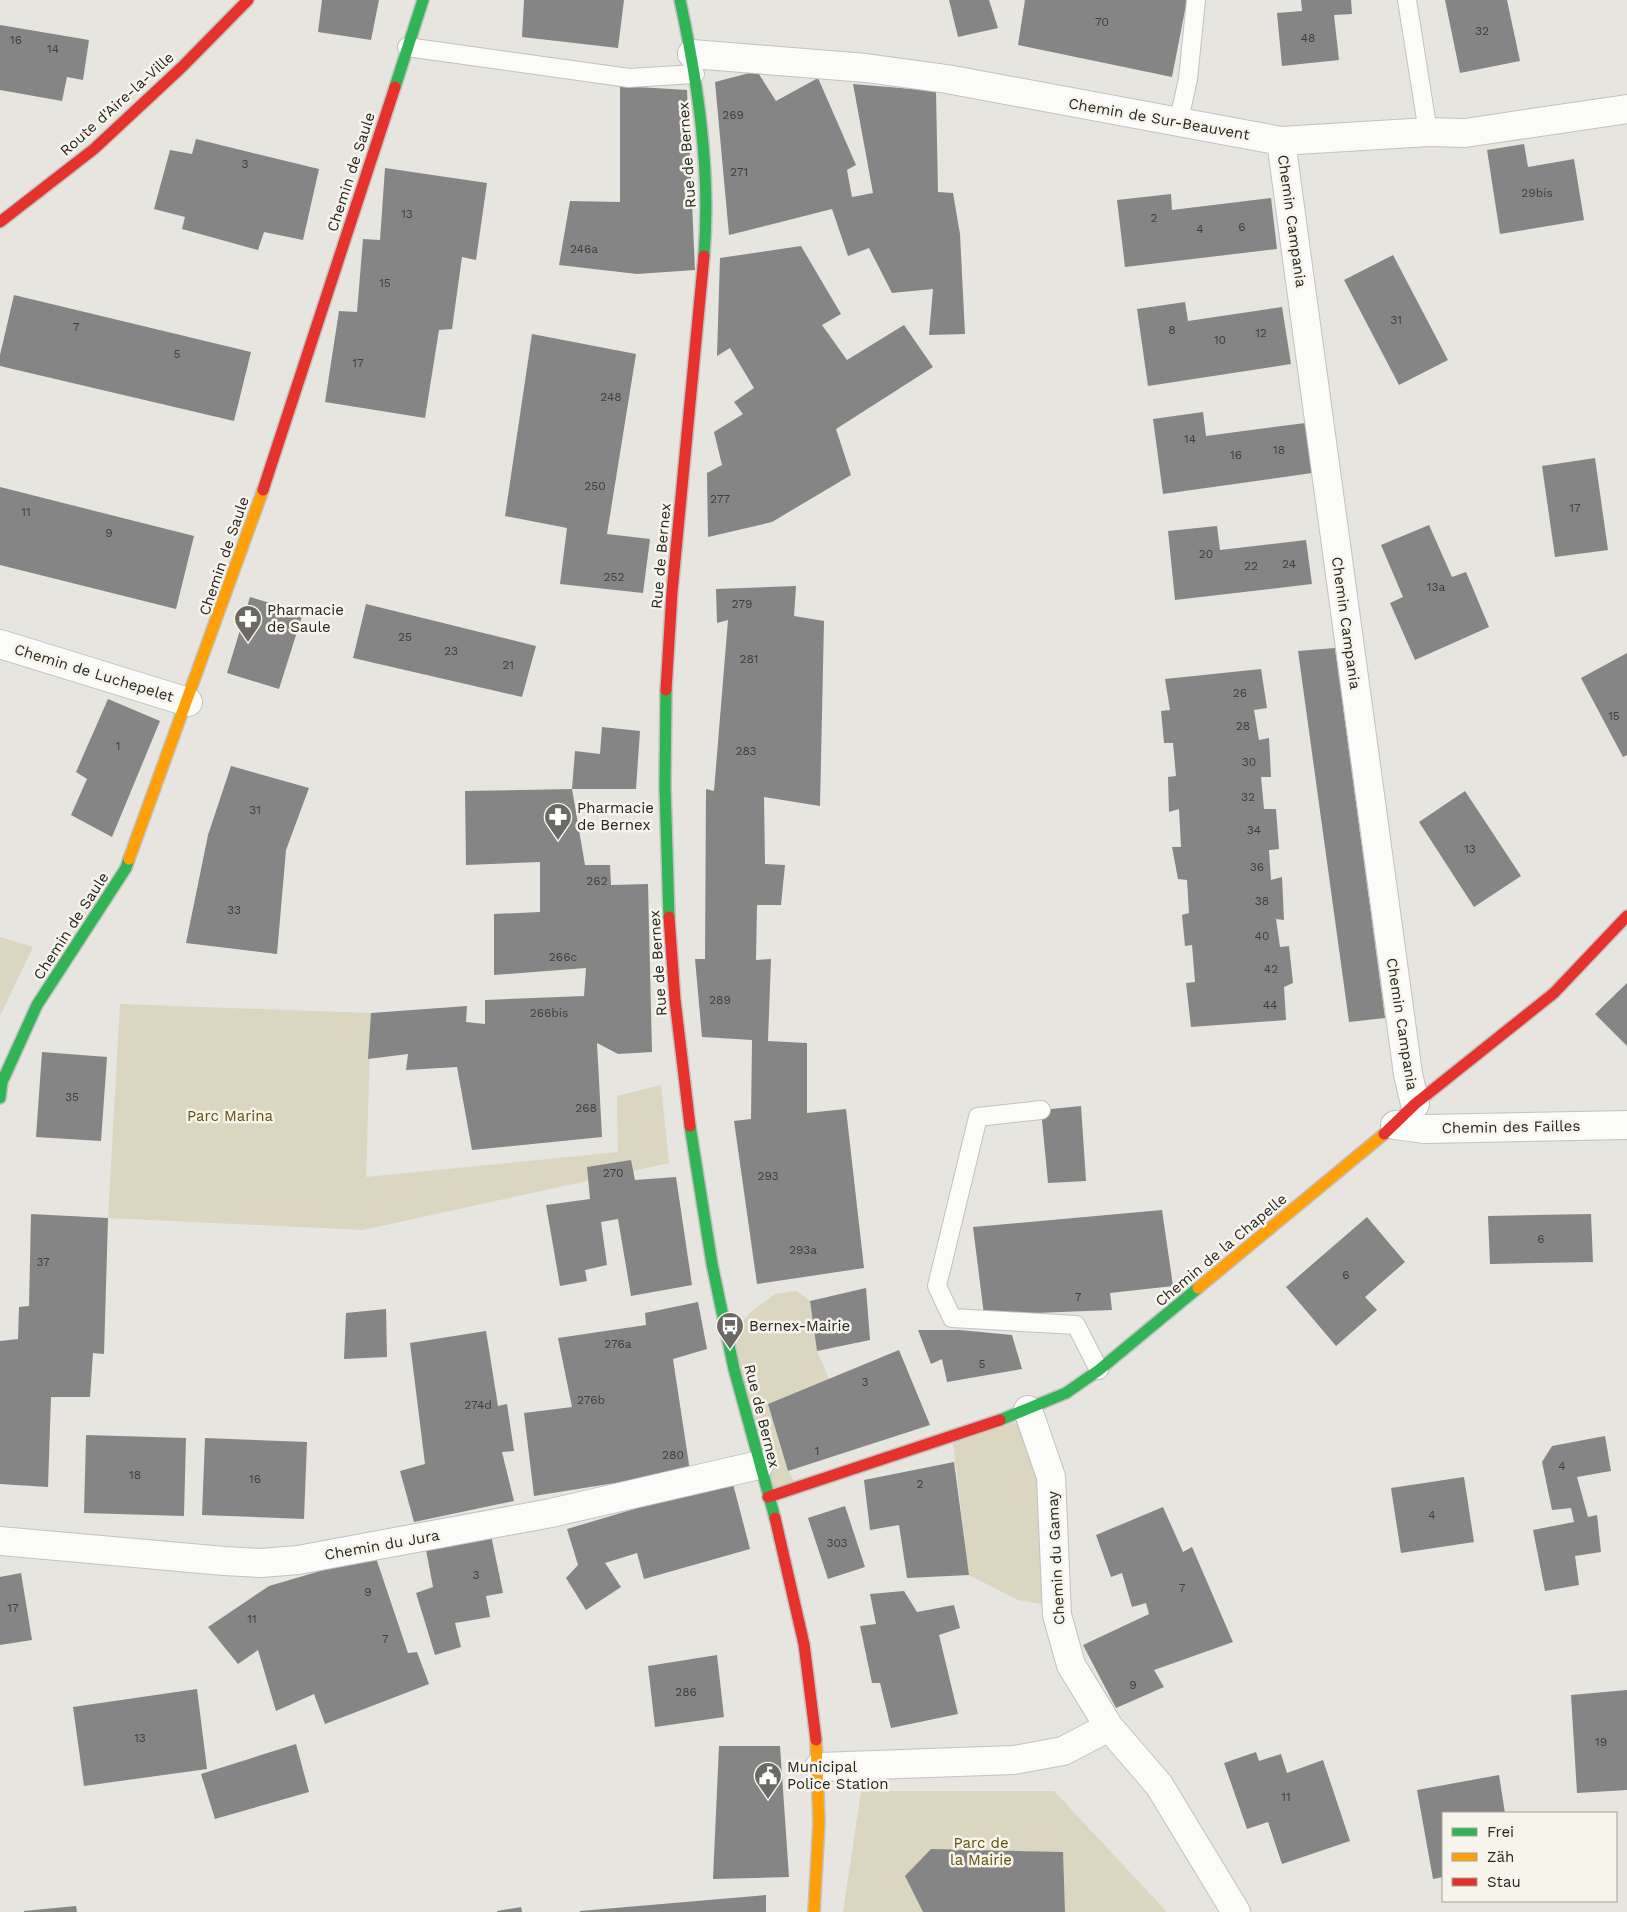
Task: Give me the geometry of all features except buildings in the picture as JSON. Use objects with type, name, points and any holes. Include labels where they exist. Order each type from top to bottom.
[{"type":"street","name":"Route d'Aire-la-Ville","points":[[0,222],[94,149],[182,67],[248,0]]},
{"type":"street","name":"Chemin de Saule","points":[[0,1098],[2,1082],[37,1005],[126,868],[188,702],[285,428],[423,0]]},
{"type":"street","name":"Rue de Bernex","points":[[680,0],[694,64],[702,121],[706,223],[669,630],[666,768],[667,870],[676,1010],[692,1143],[717,1289],[759,1465],[785,1555],[802,1631],[814,1708],[819,1767],[819,1835],[814,1912]]},
{"type":"street","name":"Chemin de Sur-Beauvent","points":[[694,64],[866,68],[947,79],[1178,124],[1281,141],[1428,132],[1465,133],[1627,109]]},
{"type":"street","name":"Chemin Campania","points":[[1281,141],[1405,1054],[1415,1104]]},
{"type":"street","name":"Chemin de Luchepelet","points":[[0,644],[188,702]]},
{"type":"street","name":"Chemin de la Chapelle","points":[[768,1497],[1028,1410],[1066,1393],[1099,1370],[1395,1125],[1415,1104],[1554,993],[1627,916]]},
{"type":"street","name":"Chemin des Failles","points":[[1395,1125],[1425,1129],[1627,1126]]},
{"type":"street","name":"Chemin du Gamay","points":[[1028,1410],[1051,1477],[1054,1501],[1057,1615],[1063,1642],[1071,1665],[1109,1727],[1159,1785],[1236,1912]]},
{"type":"street","name":"Chemin du Jura","points":[[0,1541],[224,1561],[261,1563],[298,1560],[551,1513],[759,1465]]},
{"type":"street","points":[[819,1767],[1014,1760],[1039,1757],[1063,1751],[1109,1727]]},
{"type":"lane","points":[[1178,124],[1188,78],[1196,0]]},
{"type":"lane","points":[[1408,0],[1428,132]]},
{"type":"lane","points":[[407,48],[629,78],[694,64]]},
{"type":"lane","points":[[1041,1110],[978,1117],[938,1286],[952,1318],[1076,1325],[1099,1370]]},
{"type":"green space","points":[[0,937],[33,947],[0,1016]]},
{"type":"green space","name":"Parc Marina","points":[[120,1004],[371,1013],[366,1177],[618,1152],[617,1096],[661,1085],[669,1163],[363,1230],[108,1218]]},
{"type":"green space","points":[[797,1291],[810,1301],[817,1351],[829,1379],[768,1404],[788,1471],[796,1484],[771,1491],[731,1333],[751,1312],[775,1294]]},
{"type":"green space","points":[[1017,1422],[1043,1463],[1048,1605],[1018,1600],[969,1575],[953,1443]]},
{"type":"green space","name":"Parc de la Mairie","points":[[861,1791],[1054,1791],[1167,1912],[843,1912]]},
{"type":"traffic: fast","points":[[395,87],[423,0]]},
{"type":"traffic: fast","points":[[680,0],[692,63],[701,127],[706,192],[704,256]]},
{"type":"traffic: fast","points":[[666,690],[665,787],[669,917]]},
{"type":"traffic: fast","points":[[0,1098],[2,1082],[37,1005],[126,868],[129,859]]},
{"type":"traffic: fast","points":[[690,1126],[712,1264],[734,1369],[775,1518]]},
{"type":"traffic: fast","points":[[1000,1420],[1066,1393],[1099,1370],[1198,1288]]},
{"type":"traffic: slow","points":[[129,859],[263,490]]},
{"type":"traffic: slow","points":[[1198,1288],[1384,1134]]},
{"type":"traffic: slow","points":[[814,1912],[819,1822],[816,1740]]},
{"type":"traffic: jam","points":[[0,222],[94,149],[182,67],[248,0]]},
{"type":"traffic: jam","points":[[263,490],[395,87]]},
{"type":"traffic: jam","points":[[666,690],[672,592],[704,256]]},
{"type":"traffic: jam","points":[[1384,1134],[1415,1104],[1554,993],[1627,916]]},
{"type":"traffic: jam","points":[[669,917],[675,1000],[690,1126]]},
{"type":"traffic: jam","points":[[768,1497],[1000,1420]]},
{"type":"traffic: jam","points":[[775,1518],[804,1644],[816,1740]]},
{"type":"place","name":"Pharmacie de Saule","points":[[248,643]]},
{"type":"place","name":"Pharmacie de Bernex","points":[[558,841]]},
{"type":"place","name":"Bernex-Mairie","points":[[730,1350]]},
{"type":"place","name":"Municipal Police Station","points":[[768,1800]]}]
